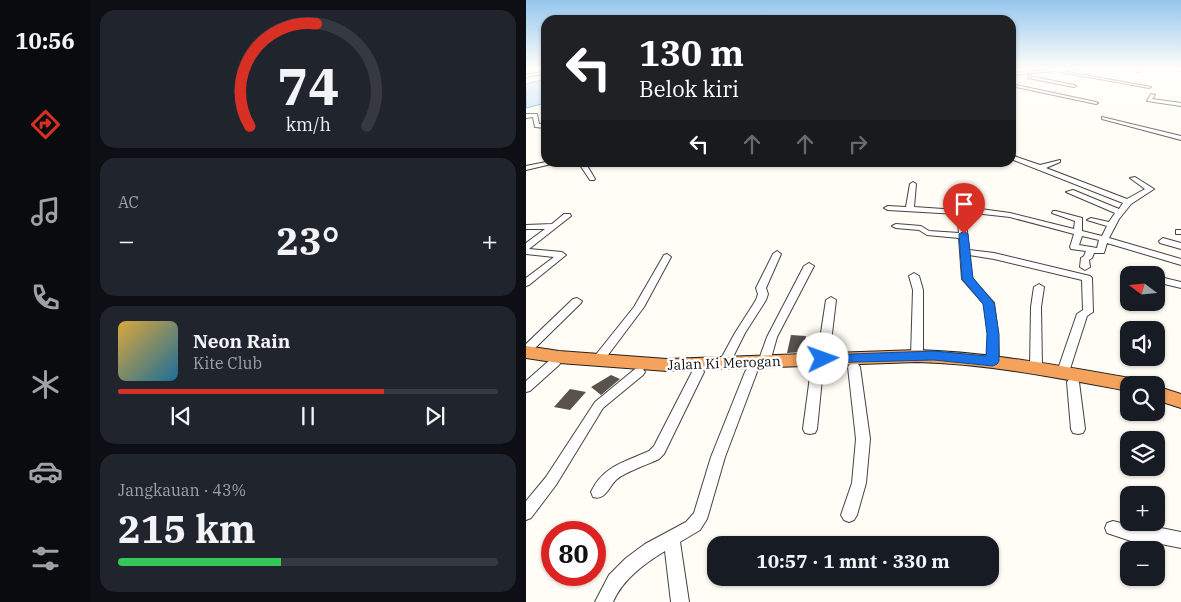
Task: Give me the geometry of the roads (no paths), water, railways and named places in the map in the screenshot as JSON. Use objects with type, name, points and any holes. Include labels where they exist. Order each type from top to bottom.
[{"type":"highway","name":"Jalan Ki Merogan","points":[[526,351],[598,360],[667,365],[724,364],[758,367]]},
{"type":"highway","name":"Jalan Ki Merogan","points":[[526,360],[639,372],[698,372],[917,356],[956,357],[1036,367],[1120,390]]},
{"type":"highway","name":"Jalan Ki Merogan","points":[[820,364],[854,367],[951,363],[1120,384]]},
{"type":"highway","points":[[1165,396],[1181,401]]},
{"type":"highway","points":[[1165,404],[1181,409]]},
{"type":"street","points":[[1065,96],[1096,103]]},
{"type":"street","points":[[1152,96],[1149,100],[1181,106]]},
{"type":"street","points":[[526,116],[535,115],[537,126],[541,126]]},
{"type":"street","points":[[1104,118],[1181,138]]},
{"type":"street","points":[[1168,140],[1181,143]]},
{"type":"street","points":[[1016,159],[1128,202]]},
{"type":"street","points":[[1038,168],[1058,161]]},
{"type":"street","points":[[526,168],[541,165]]},
{"type":"street","points":[[584,167],[592,179]]},
{"type":"street","points":[[1056,213],[1079,219],[1078,234],[1074,246],[1090,251],[1102,251],[1104,239],[1120,212],[1128,202],[1150,189],[1133,178]]},
{"type":"street","points":[[910,209],[912,184]]},
{"type":"street","points":[[1070,192],[1120,212]]},
{"type":"street","points":[[963,197],[961,211],[967,279],[989,303],[993,334],[993,361]]},
{"type":"street","points":[[888,208],[1010,215],[1078,234],[1104,239],[1181,262]]},
{"type":"street","points":[[526,247],[567,216]]},
{"type":"street","points":[[1092,220],[1111,225]]},
{"type":"street","points":[[526,228],[554,226]]},
{"type":"street","points":[[896,226],[921,228],[924,232],[929,233],[964,236]]},
{"type":"street","points":[[1163,241],[1181,246]]},
{"type":"street","points":[[526,251],[562,255],[526,283]]},
{"type":"street","points":[[1084,267],[1085,259],[1088,258],[1090,251]]},
{"type":"street","points":[[965,252],[994,256],[1087,278],[1088,312],[1082,314],[1068,377],[1078,429]]},
{"type":"street","points":[[724,364],[740,333],[761,300],[763,294],[761,288],[777,254]]},
{"type":"street","points":[[598,360],[634,314],[649,291],[656,273],[667,257]]},
{"type":"street","points":[[604,602],[612,583],[623,572],[671,538],[692,527],[700,518],[718,458],[775,330],[809,266]]},
{"type":"street","points":[[914,276],[918,295],[917,356]]},
{"type":"street","points":[[1165,281],[1181,285]]},
{"type":"street","points":[[1036,367],[1036,307],[1039,287]]},
{"type":"street","points":[[810,430],[831,300]]},
{"type":"street","points":[[526,351],[577,301]]},
{"type":"street","points":[[526,388],[555,362]]},
{"type":"street","points":[[849,515],[858,482],[863,440],[854,367]]},
{"type":"street","points":[[526,513],[551,481],[599,405],[639,372]]},
{"type":"street","points":[[598,492],[612,474],[654,455],[659,450],[698,372]]},
{"type":"street","points":[[1113,528],[1140,536],[1156,535],[1181,540]]},
{"type":"street","points":[[671,538],[680,602]]},
{"type":"water","points":[[526,96],[541,96],[541,104],[526,108]]}]
